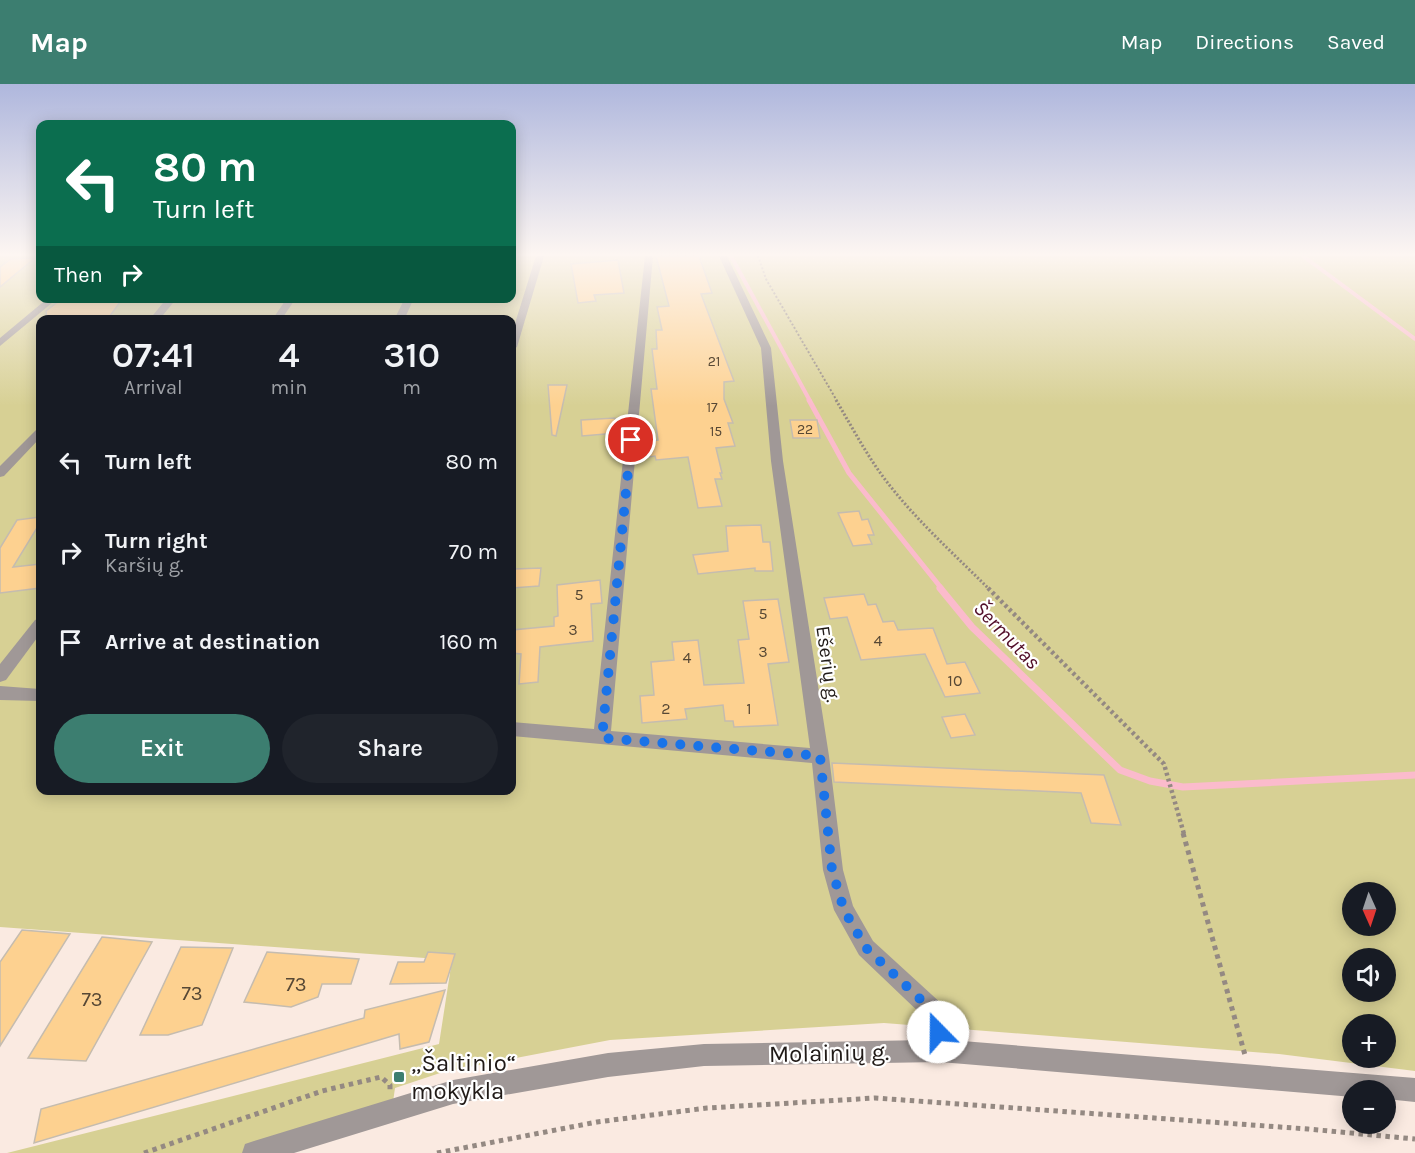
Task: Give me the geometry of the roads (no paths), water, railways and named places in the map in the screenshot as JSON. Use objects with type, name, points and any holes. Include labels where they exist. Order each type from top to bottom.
[{"type":"street","points":[[0,343],[45,306]]},
{"type":"street","points":[[516,334],[525,306]]},
{"type":"street","points":[[602,738],[644,306]]},
{"type":"street","name":"Ešerių g.","points":[[746,306],[766,348],[777,461],[820,756],[832,870],[844,910],[866,948],[935,1013],[940,1051]]},
{"type":"street","points":[[0,473],[36,436]]},
{"type":"street","points":[[0,676],[36,629]]},
{"type":"street","points":[[0,693],[36,695]]},
{"type":"street","points":[[516,729],[820,756]]},
{"type":"street","name":"Molainių g.","points":[[254,1153],[392,1109],[463,1090],[629,1062],[704,1054],[940,1051],[1415,1090]]},
{"type":"waterway","name":"Šermutas","points":[[758,306],[810,401]]},
{"type":"waterway","points":[[1370,306],[1415,339]]},
{"type":"waterway","name":"Šermutas","points":[[809,400],[849,473],[942,589]]},
{"type":"waterway","name":"Šermutas","points":[[940,588],[972,627],[1120,770],[1150,781],[1183,787],[1415,775]]},
{"type":"place","name":"„Šaltinio“ mokykla","points":[[399,1077]]}]
